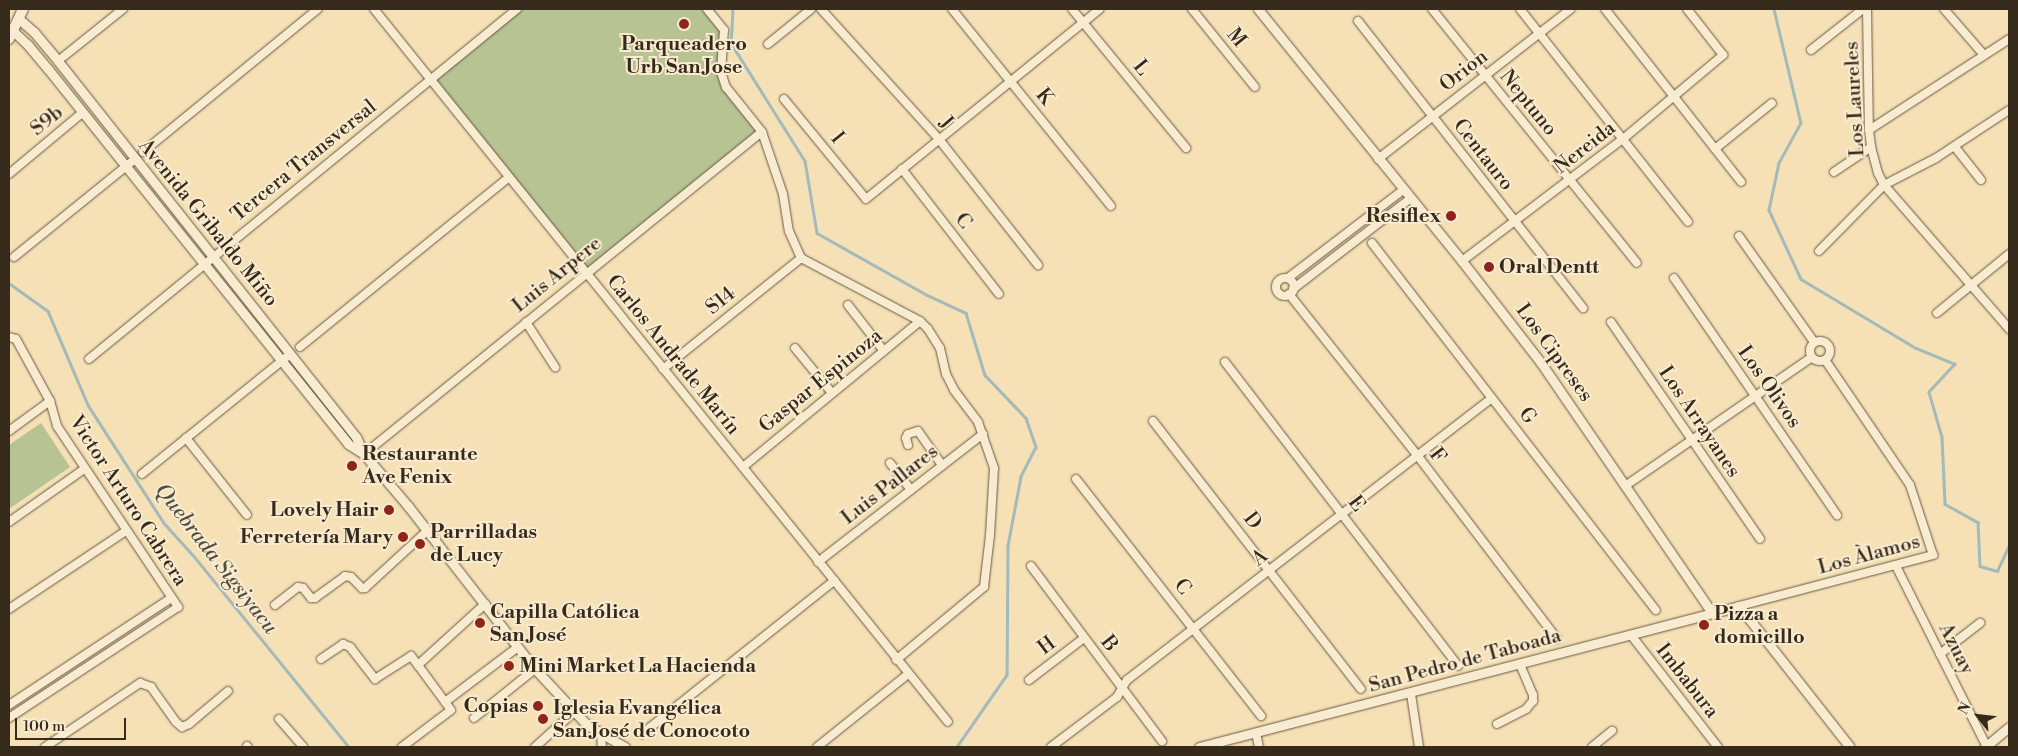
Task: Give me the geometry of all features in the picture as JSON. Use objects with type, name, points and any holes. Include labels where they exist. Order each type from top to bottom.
[{"type":"main road","points":[[11,35],[21,14]]},
{"type":"street","points":[[48,69],[123,9]]},
{"type":"street","points":[[143,152],[318,9]]},
{"type":"street","name":"Carlos Andrade Marín","points":[[374,9],[896,660],[948,722]]},
{"type":"street","name":"Tercera Transversal","points":[[89,359],[212,256],[517,9]]},
{"type":"street","points":[[707,9],[724,30],[721,72],[726,87],[762,132],[782,194],[789,231],[801,258],[920,321],[937,343],[944,358],[946,374],[978,422],[994,468],[990,534],[984,587],[896,660]]},
{"type":"street","points":[[768,44],[811,9]]},
{"type":"street","name":"J","points":[[821,9],[938,138],[1038,265]]},
{"type":"street","name":"K","points":[[952,9],[1111,206]]},
{"type":"street","name":"L","points":[[1072,9],[1186,148]]},
{"type":"street","points":[[902,169],[1100,9]]},
{"type":"street","name":"M","points":[[1192,9],[1255,87]]},
{"type":"street","name":"Los Cipreses","points":[[1258,9],[1462,261],[1541,362],[1712,612]]},
{"type":"street","name":"Neptuno","points":[[1432,9],[1484,76],[1637,263]]},
{"type":"street","points":[[1520,9],[1688,222]]},
{"type":"street","name":"Orion","points":[[1378,159],[1571,9]]},
{"type":"street","points":[[1604,9],[1742,182]]},
{"type":"street","name":"Nereida","points":[[1462,261],[1622,139],[1723,55],[1687,9]]},
{"type":"street","points":[[1811,50],[1864,9]]},
{"type":"street","name":"Los Laureles","points":[[1868,9],[1871,147],[1878,174],[1884,185],[2009,329]]},
{"type":"street","points":[[1944,9],[1984,55]]},
{"type":"street","name":"Avenida Gribaldo Miño","points":[[21,14],[34,32],[61,59],[135,159],[356,437],[364,454],[427,530],[535,669],[574,712],[601,734],[625,747]]},
{"type":"street","name":"Centauro","points":[[1358,21],[1583,308]]},
{"type":"street","name":"Avenida Gribaldo Miño","points":[[11,35],[27,44],[348,444],[364,454]]},
{"type":"street","points":[[1870,130],[2009,39]]},
{"type":"street","name":"I","points":[[784,99],[866,199],[902,169]]},
{"type":"street","points":[[1715,150],[1772,103]]},
{"type":"street","points":[[1819,251],[1884,185],[1955,146],[2006,112],[2009,122]]},
{"type":"street","name":"S9b","points":[[9,174],[82,114]]},
{"type":"street","name":"Luis Arpere","points":[[374,446],[762,132]]},
{"type":"street","points":[[1955,146],[1981,180]]},
{"type":"street","points":[[1834,172],[1871,147]]},
{"type":"street","points":[[14,258],[135,159]]},
{"type":"street","name":"C","points":[[902,169],[999,294]]},
{"type":"street","points":[[300,347],[509,177]]},
{"type":"street","points":[[1403,190],[1288,278],[1280,279],[1276,286],[1280,294],[1291,291],[1410,199]]},
{"type":"street","points":[[1738,236],[1814,342]]},
{"type":"street","name":"G","points":[[1372,242],[1656,610]]},
{"type":"street","points":[[1937,313],[2009,254]]},
{"type":"street","name":"S14","points":[[663,369],[801,258]]},
{"type":"street","points":[[1288,278],[1292,282],[1291,291]]},
{"type":"street","name":"Los Olivos","points":[[1674,278],[1838,515]]},
{"type":"street","name":"F","points":[[1291,291],[1557,639]]},
{"type":"street","points":[[848,305],[884,351]]},
{"type":"street","name":"Gaspar Espinoza","points":[[743,467],[920,321]]},
{"type":"street","points":[[526,322],[555,367]]},
{"type":"street","name":"Los Arrayanes","points":[[1611,322],[1760,540]]},
{"type":"street","name":"Victor Arturo Cabrera","points":[[9,337],[16,339],[50,401],[57,426],[178,607],[31,704]]},
{"type":"street","points":[[1824,341],[1829,345],[1830,355],[1825,360],[1818,361],[1812,357],[1810,347],[1814,342],[1824,341]]},
{"type":"street","points":[[796,348],[832,393]]},
{"type":"street","points":[[142,474],[290,354]]},
{"type":"street","points":[[1625,486],[1812,357]]},
{"type":"street","name":"Los Àlamos","points":[[1739,606],[1933,555],[1913,490],[1825,360]]},
{"type":"street","name":"E","points":[[1225,362],[1458,666]]},
{"type":"street","name":"A","points":[[1051,747],[1116,697],[1127,680],[1492,398]]},
{"type":"street","points":[[9,431],[50,401]]},
{"type":"street","name":"D","points":[[1154,421],[1361,689]]},
{"type":"street","points":[[908,445],[906,438],[908,434],[918,431],[942,465]]},
{"type":"street","name":"Luis Pallares","points":[[818,562],[875,512],[911,490],[983,434]]},
{"type":"street","points":[[186,438],[247,515]]},
{"type":"street","points":[[890,463],[911,490]]},
{"type":"street","points":[[9,522],[84,468]]},
{"type":"street","name":"C","points":[[1076,480],[1194,628],[1261,716]]},
{"type":"street","points":[[275,604],[298,587],[303,588],[311,598],[315,598],[345,576],[351,577],[362,588],[365,588],[427,530]]},
{"type":"street","points":[[9,609],[126,531]]},
{"type":"street","name":"B","points":[[1030,566],[1162,741]]},
{"type":"street","name":"Azuay","points":[[1896,566],[1986,747]]},
{"type":"street","points":[[642,734],[834,581]]},
{"type":"street","points":[[9,705],[171,598]]},
{"type":"street","points":[[418,665],[485,604]]},
{"type":"street","points":[[1739,606],[1850,747]]},
{"type":"street","name":"San Pedro de Taboada","points":[[1200,747],[1411,694],[1739,606]]},
{"type":"street","points":[[1940,654],[1980,623]]},
{"type":"street","name":"Imbabura","points":[[1630,635],[1718,747]]},
{"type":"street","name":"H","points":[[1029,680],[1084,638]]},
{"type":"street","points":[[321,660],[343,644],[350,647],[375,679],[411,656],[451,710],[402,747]]},
{"type":"street","points":[[445,702],[518,647]]},
{"type":"street","points":[[1497,724],[1526,709],[1533,701],[1533,694],[1520,664]]},
{"type":"street","points":[[474,718],[535,669]]},
{"type":"street","points":[[818,747],[908,674]]},
{"type":"street","points":[[45,747],[140,683],[150,687],[176,722],[182,727],[189,724],[228,690]]},
{"type":"street","points":[[1411,694],[1419,747]]},
{"type":"street","points":[[9,718],[31,704],[25,695]]},
{"type":"street","points":[[535,747],[574,712]]},
{"type":"street","points":[[279,719],[303,747]]},
{"type":"street","points":[[1986,747],[2009,728]]},
{"type":"street","points":[[1592,747],[1612,731]]},
{"type":"street","points":[[1256,733],[1259,747]]},
{"type":"street","points":[[601,734],[602,747]]},
{"type":"green space","points":[[517,9],[707,9],[724,30],[721,51],[726,87],[762,132],[586,273],[431,79]]},
{"type":"green space","points":[[41,423],[70,467],[9,509],[9,445]]},
{"type":"waterway","points":[[733,9],[731,43],[805,161],[817,233],[927,295],[966,313],[985,375],[1026,418],[1036,447],[1021,477],[1008,546],[1007,675],[957,747]]},
{"type":"waterway","points":[[1774,9],[1801,123],[1779,163],[1769,210],[1801,279],[1916,348],[1955,364],[1929,392],[1942,437],[1945,504],[1978,522],[1980,566],[1997,571],[2009,545]]},
{"type":"waterway","name":"Quebrada Sigsiyacu","points":[[9,283],[48,311],[88,405],[164,523],[193,555],[349,747]]},
{"type":"place","name":"Parqueadero Urb San Jose","points":[[684,24]]},
{"type":"place","name":"Resiflex","points":[[1451,216]]},
{"type":"place","name":"Oral Dentt","points":[[1489,267]]},
{"type":"place","name":"Restaurante Ave Fenix","points":[[352,466]]},
{"type":"place","name":"Lovely Hair","points":[[389,510]]},
{"type":"place","name":"Ferretería Mary","points":[[403,537]]},
{"type":"place","name":"Parrilladas de Lucy","points":[[420,544]]},
{"type":"place","name":"Capilla Católica San José","points":[[480,623]]},
{"type":"place","name":"Pizza a domicillo","points":[[1704,625]]},
{"type":"place","name":"Mini Market La Hacienda","points":[[509,666]]},
{"type":"place","name":"Copias","points":[[538,706]]},
{"type":"place","name":"Iglesia Evangélica San José de Conocoto","points":[[543,719]]}]
